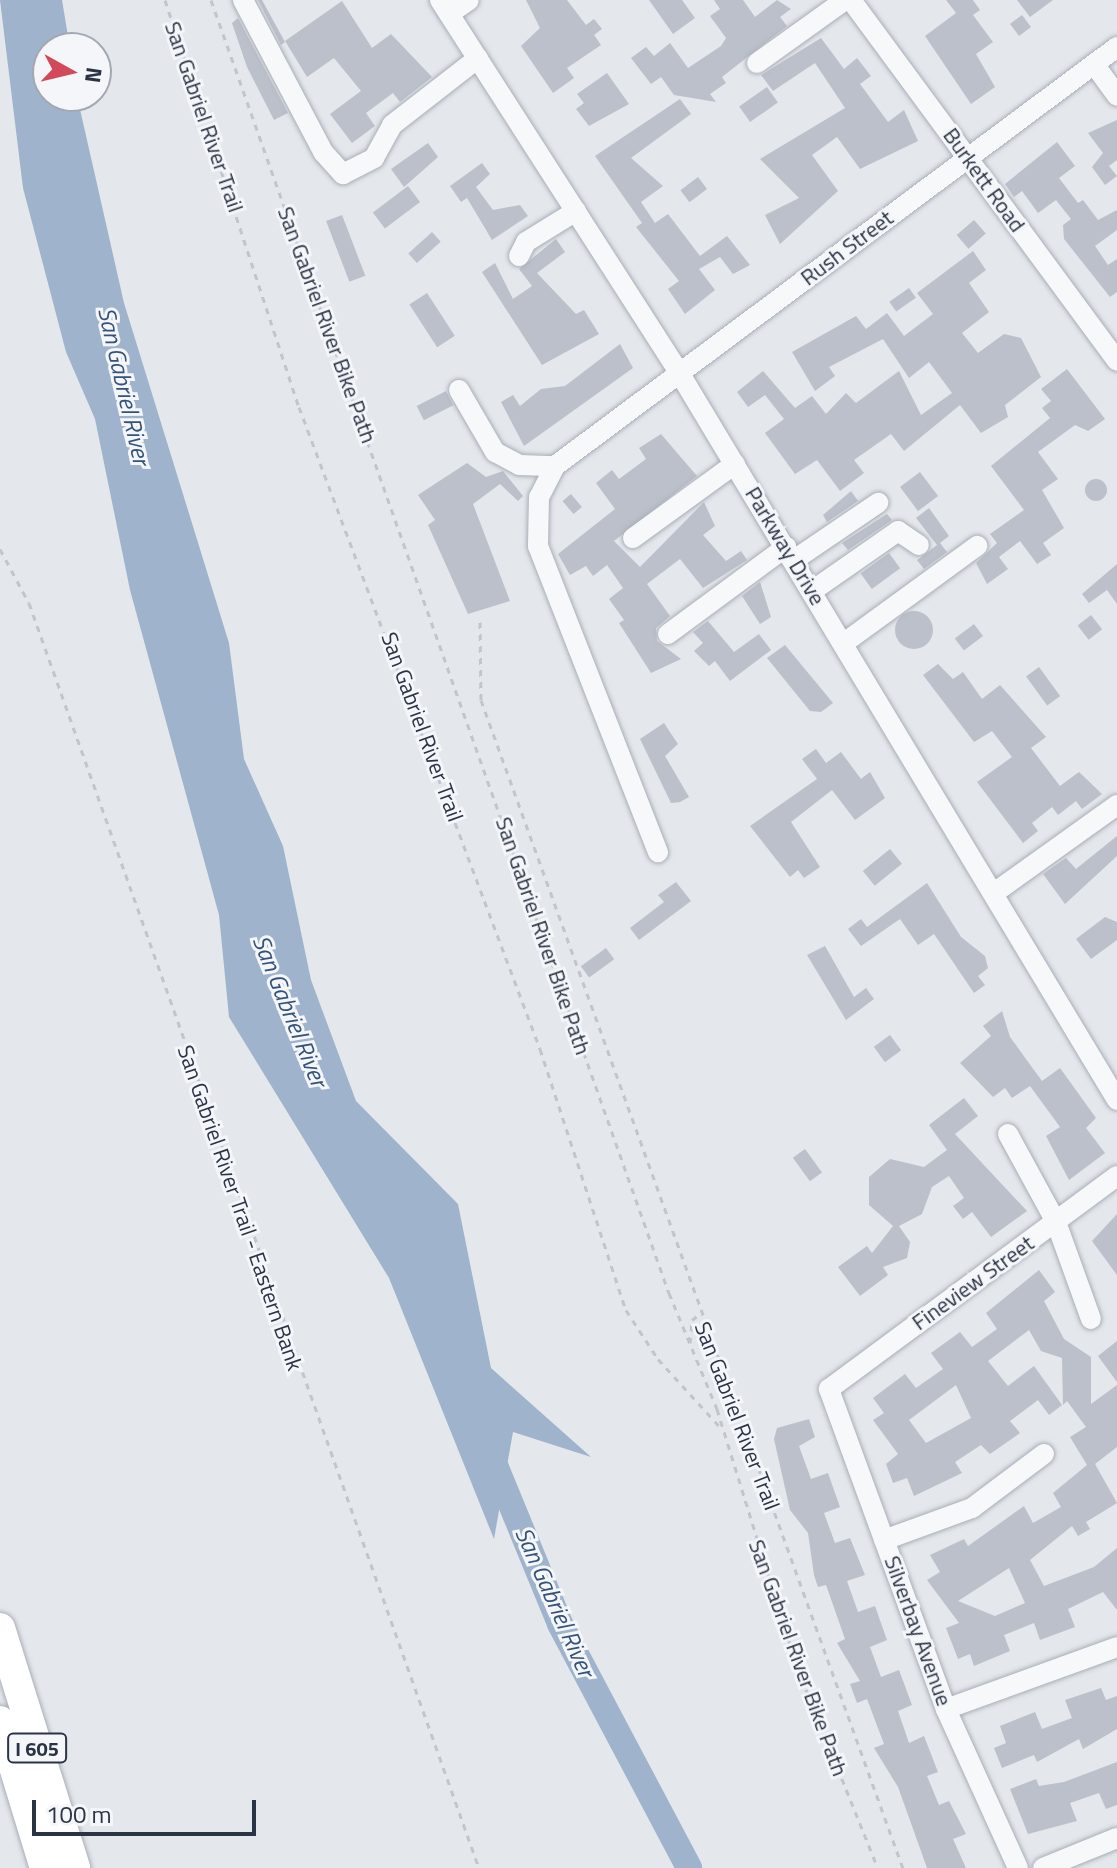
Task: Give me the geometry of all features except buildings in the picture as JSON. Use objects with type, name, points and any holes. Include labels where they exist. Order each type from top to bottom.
[{"type":"highway","name":"I 605","points":[[0,1628],[75,1868]]},
{"type":"highway","points":[[0,1689],[53,1868]]},
{"type":"highway","points":[[0,1721],[45,1868]]},
{"type":"highway","name":"I 605","points":[[0,1782],[26,1868]]},
{"type":"street","points":[[243,0],[323,152],[343,174],[374,158],[392,125],[478,58]]},
{"type":"street","points":[[445,7],[469,0]]},
{"type":"street","points":[[757,63],[848,0]]},
{"type":"street","name":"Burkett Road","points":[[848,0],[968,157],[1117,361]]},
{"type":"street","name":"Parkway Drive","points":[[445,7],[680,374],[1117,1100]]},
{"type":"street","name":"Rush Street","points":[[555,466],[1117,47]]},
{"type":"street","points":[[1094,64],[1117,96]]},
{"type":"street","points":[[519,256],[526,242],[576,211]]},
{"type":"street","points":[[459,390],[495,452],[519,465],[555,466],[539,497],[538,546],[658,852]]},
{"type":"street","points":[[633,538],[735,464]]},
{"type":"street","points":[[668,634],[790,554],[878,503]]},
{"type":"street","points":[[812,591],[898,531],[919,545]]},
{"type":"street","points":[[844,643],[977,546]]},
{"type":"street","points":[[994,893],[1117,805]]},
{"type":"street","points":[[1008,1134],[1056,1222],[1091,1319]]},
{"type":"street","name":"Fineview Street","points":[[829,1389],[1117,1176]]},
{"type":"street","name":"Silverbay Avenue","points":[[829,1389],[946,1709],[1018,1868]]},
{"type":"street","points":[[884,1540],[972,1508],[1044,1454]]},
{"type":"street","points":[[946,1709],[1117,1647]]},
{"type":"street","points":[[1043,1868],[1117,1838]]},
{"type":"path","name":"San Gabriel River Trail","points":[[165,0],[299,407],[540,1049],[626,1310],[651,1351],[721,1428]]},
{"type":"path","name":"San Gabriel River Bike Path","points":[[211,0],[721,1428],[797,1667],[830,1735],[878,1868]]},
{"type":"path","name":"San Gabriel River Trail - Eastern Bank","points":[[0,549],[29,603],[479,1868]]},
{"type":"path","points":[[480,622],[481,700],[701,1313]]},
{"type":"path","name":"San Gabriel River Trail","points":[[690,1346],[692,1320],[701,1313],[903,1868]]},
{"type":"water","points":[[0,0],[62,0],[67,32],[32,32],[32,112],[81,112],[124,303],[229,643],[244,759],[283,846],[311,980],[356,1101],[458,1204],[491,1368],[591,1457],[513,1432],[494,1539],[389,1278],[229,1017],[219,915],[130,590],[95,419],[66,352],[23,188]]},
{"type":"waterway","name":"San Gabriel River","points":[[490,1453],[560,1624],[689,1868]]}]
